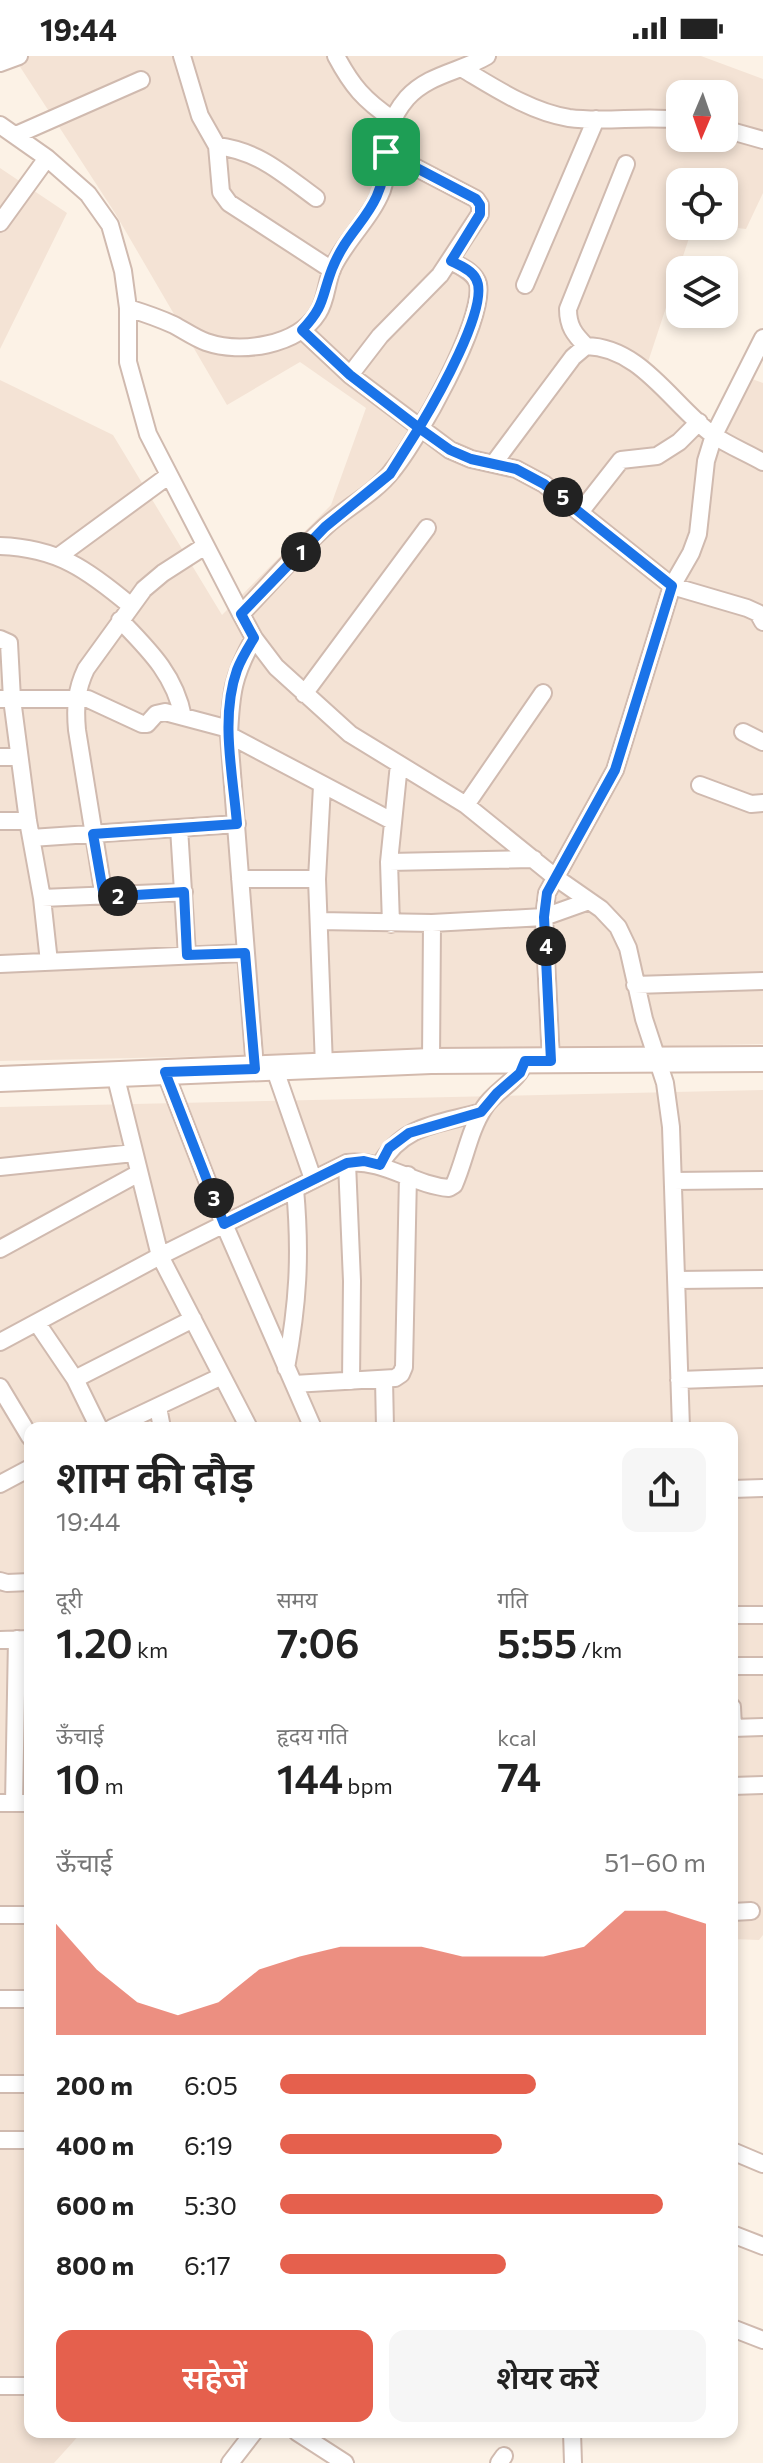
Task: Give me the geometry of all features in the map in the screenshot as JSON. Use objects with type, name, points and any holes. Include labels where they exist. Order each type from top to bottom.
[{"type":"street","points":[[0,63],[19,56]]},
{"type":"street","points":[[182,56],[200,116],[217,146],[221,192],[229,203],[332,270]]},
{"type":"street","points":[[128,308],[154,316],[196,338],[220,346],[269,344],[302,330],[317,315],[332,270],[382,188],[392,119],[424,82],[439,74],[463,69],[487,56]]},
{"type":"street","points":[[341,58],[350,82],[365,100],[392,119]]},
{"type":"street","points":[[463,69],[541,110],[569,118],[666,119]]},
{"type":"street","points":[[16,135],[141,80]]},
{"type":"street","points":[[525,285],[596,119]]},
{"type":"street","points":[[0,125],[47,158],[88,194],[110,225],[123,271],[128,308],[128,362],[148,434],[254,638],[276,667],[350,734],[466,805],[618,927],[628,948],[635,985],[665,1083],[671,1127],[681,1422]]},
{"type":"street","points":[[738,133],[763,140]]},
{"type":"street","points":[[217,146],[246,151],[259,157],[316,198]]},
{"type":"street","points":[[350,375],[380,336],[451,261],[480,214],[476,199],[386,152]]},
{"type":"street","points":[[0,223],[47,158]]},
{"type":"street","points":[[626,164],[568,309],[568,322],[573,333],[586,346],[600,347],[634,363],[714,435],[763,462]]},
{"type":"street","points":[[241,614],[325,527],[390,474],[419,428],[457,363],[478,287],[471,273],[451,261]]},
{"type":"street","points":[[302,330],[350,375],[450,450],[471,459],[516,469],[544,484],[672,586],[747,608],[758,613],[763,622]]},
{"type":"street","points":[[551,1061],[544,917],[547,893],[615,770],[672,586],[698,534],[706,461],[714,435],[758,361],[763,338]]},
{"type":"street","points":[[494,463],[573,357],[586,346]]},
{"type":"street","points":[[581,511],[621,460],[657,456],[699,422]]},
{"type":"street","points":[[59,556],[168,476]]},
{"type":"street","points":[[304,694],[427,528]]},
{"type":"street","points":[[0,546],[59,556],[96,578],[131,606]]},
{"type":"street","points":[[104,897],[77,730],[76,698],[86,669],[144,589],[205,546]]},
{"type":"street","points":[[120,620],[165,670],[174,684],[183,717]]},
{"type":"street","points":[[254,638],[237,669],[230,700],[229,732],[245,953],[265,1068],[313,1179]]},
{"type":"street","points":[[0,639],[9,643],[6,699],[19,757],[49,962]]},
{"type":"street","points":[[466,805],[543,693]]},
{"type":"street","points":[[6,699],[76,698],[102,705],[142,724],[147,724],[160,712],[183,717],[229,732],[322,786],[392,821]]},
{"type":"street","points":[[743,732],[763,742]]},
{"type":"street","points":[[0,757],[19,757]]},
{"type":"street","points":[[391,924],[389,862],[399,764]]},
{"type":"street","points":[[700,785],[751,804],[763,803]]},
{"type":"street","points":[[322,786],[317,879],[324,1066]]},
{"type":"street","points":[[0,821],[28,821]]},
{"type":"street","points":[[31,838],[237,824]]},
{"type":"street","points":[[179,828],[187,955]]},
{"type":"street","points":[[389,862],[534,859]]},
{"type":"street","points":[[240,879],[317,879]]},
{"type":"street","points":[[42,898],[184,892]]},
{"type":"street","points":[[319,921],[391,924],[544,917],[589,901]]},
{"type":"street","points":[[431,1061],[432,923]]},
{"type":"street","points":[[0,964],[245,953]]},
{"type":"street","points":[[635,985],[763,981]]},
{"type":"street","points":[[0,1079],[431,1061],[763,1059]]},
{"type":"street","points":[[0,1342],[160,1256],[347,1163],[364,1161],[449,1188],[454,1185],[481,1112],[520,1073],[525,1061]]},
{"type":"street","points":[[165,1072],[224,1224],[310,1422]]},
{"type":"street","points":[[115,1074],[160,1256],[246,1422]]},
{"type":"street","points":[[380,1165],[389,1148],[409,1133],[481,1112]]},
{"type":"street","points":[[0,1167],[134,1153]]},
{"type":"street","points":[[347,1163],[352,1281],[351,1381]]},
{"type":"street","points":[[0,1249],[139,1173]]},
{"type":"street","points":[[294,1384],[395,1378],[401,1374],[404,1367],[408,1175]]},
{"type":"street","points":[[673,1181],[763,1180]]},
{"type":"street","points":[[286,1368],[296,1313],[299,1269],[295,1189]]},
{"type":"street","points":[[677,1280],[763,1279]]},
{"type":"street","points":[[75,1379],[193,1319]]},
{"type":"street","points":[[37,1323],[75,1379],[96,1422]]},
{"type":"street","points":[[125,1422],[222,1376]]},
{"type":"street","points":[[679,1380],[763,1377]]},
{"type":"street","points":[[384,1379],[385,1422]]},
{"type":"street","points":[[0,1387],[7,1415],[24,1431]]},
{"type":"street","points":[[158,1407],[161,1422]]},
{"type":"street","points":[[0,1484],[24,1471]]},
{"type":"street","points":[[738,1489],[763,1488]]},
{"type":"street","points":[[0,1581],[24,1582]]},
{"type":"street","points":[[738,1615],[763,1615]]},
{"type":"street","points":[[0,1640],[24,1639],[15,1803]]},
{"type":"street","points":[[738,1666],[763,1666]]},
{"type":"street","points":[[738,1728],[763,1727]]},
{"type":"street","points":[[738,1786],[763,1785]]},
{"type":"street","points":[[738,1912],[751,1911]]},
{"type":"street","points":[[0,1915],[24,1915]]},
{"type":"street","points":[[0,1999],[24,1999]]},
{"type":"street","points":[[0,2084],[24,2084]]},
{"type":"street","points":[[0,2140],[24,2140]]},
{"type":"street","points":[[738,2154],[763,2164]]},
{"type":"street","points":[[738,2236],[763,2246]]},
{"type":"street","points":[[738,2330],[763,2340]]},
{"type":"street","points":[[0,2386],[24,2386]]},
{"type":"street","points":[[230,2463],[249,2438]]},
{"type":"street","points":[[306,2438],[345,2463]]},
{"type":"street","points":[[572,2438],[573,2463]]},
{"type":"shaded area","points":[[13,56],[701,56],[763,79],[763,193],[746,229],[738,228],[738,168],[666,168],[666,240],[688,240],[683,256],[666,256],[666,308],[647,365],[715,428],[741,375],[763,383],[763,1044],[0,1061],[0,380],[113,435],[222,615],[331,505],[366,408],[300,362],[227,405],[115,213]]},
{"type":"shaded area","points":[[0,168],[67,213],[0,349]]},
{"type":"shaded area","points":[[763,1090],[763,1935],[759,1940],[738,1939],[738,1422],[24,1422],[24,2438],[77,2438],[54,2463],[0,2463],[0,1107]]},
{"type":"route","points":[[386,152],[382,188],[332,270],[317,315],[302,330],[350,375],[419,428],[390,474],[325,527],[241,614],[254,638],[237,669],[230,700],[229,735],[237,824],[93,834],[104,897],[184,892],[187,955],[245,953],[255,1069],[165,1072],[224,1224],[347,1163],[364,1161],[380,1165],[389,1148],[409,1133],[481,1112],[520,1073],[525,1061],[551,1061],[544,917],[547,893],[615,770],[672,586],[544,484],[516,469],[471,459],[450,450],[419,428],[457,363],[472,315],[478,287],[476,279],[451,261],[480,214],[480,205],[476,199],[386,152]]}]
